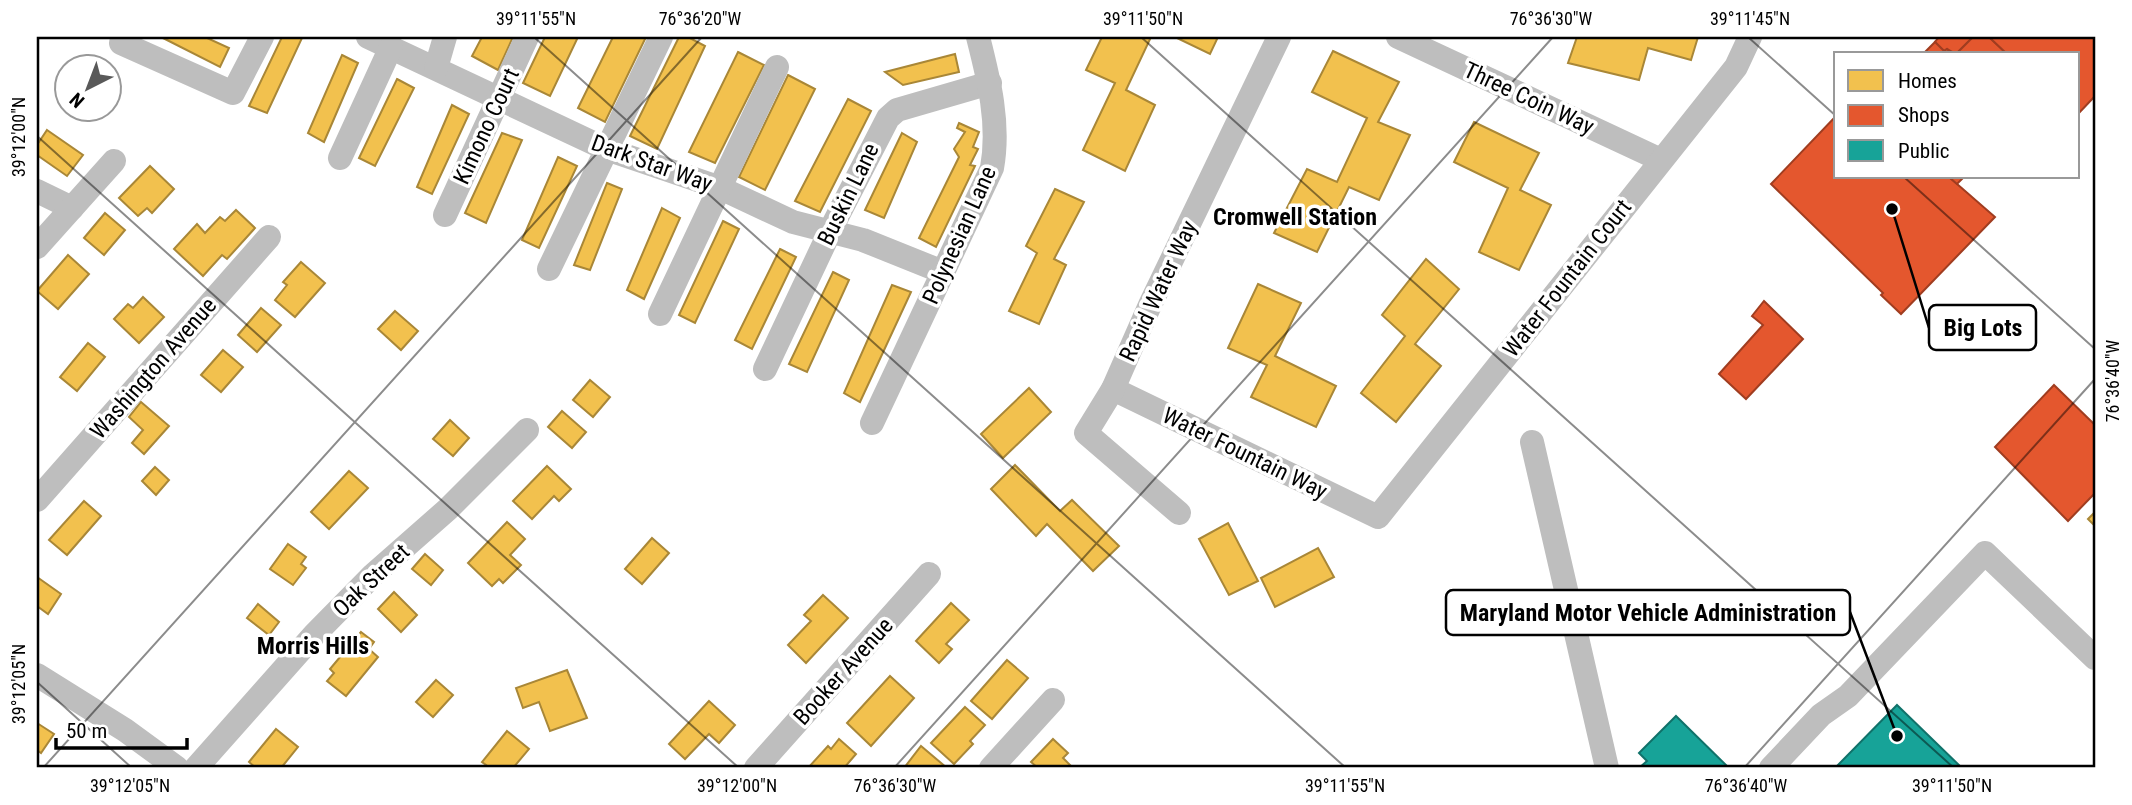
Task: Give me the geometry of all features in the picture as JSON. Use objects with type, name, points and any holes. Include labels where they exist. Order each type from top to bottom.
[{"type":"street","points":[[121,43],[233,93],[262,37]]},
{"type":"street","name":"Dark Star Way","points":[[368,37],[606,149],[718,187],[793,222],[863,240],[943,272]]},
{"type":"street","points":[[436,68],[445,37]]},
{"type":"street","name":"Kimono Court","points":[[445,215],[527,37]]},
{"type":"street","points":[[549,269],[661,37]]},
{"type":"street","name":"Polynesian Lane","points":[[872,423],[992,168],[996,146],[990,83],[978,37]]},
{"type":"street","name":"Rapid Water Way","points":[[1179,513],[1086,433],[1113,390],[1150,304],[1279,37]]},
{"type":"street","name":"Three Coin Way","points":[[1398,37],[1661,160]]},
{"type":"street","name":"Water Fountain Court","points":[[1378,517],[1736,67],[1749,37]]},
{"type":"street","points":[[340,158],[391,47]]},
{"type":"street","points":[[660,314],[776,67]]},
{"type":"street","name":"Buskin Lane","points":[[765,369],[830,231],[888,118],[897,110],[990,83]]},
{"type":"street","points":[[37,247],[114,161]]},
{"type":"street","points":[[37,191],[72,208]]},
{"type":"street","name":"Washington Avenue","points":[[37,500],[269,237]]},
{"type":"street","name":"Water Fountain Way","points":[[1113,390],[1378,517]]},
{"type":"street","name":"Oak Street","points":[[196,768],[314,635],[373,575],[448,509],[527,430]]},
{"type":"street","points":[[1532,442],[1606,768]]},
{"type":"street","points":[[1771,768],[1821,716],[1848,696],[1986,552],[2095,658]]},
{"type":"street","name":"Booker Avenue","points":[[756,768],[929,574]]},
{"type":"street","points":[[37,675],[125,730],[177,768]]},
{"type":"street","points":[[1587,682],[1602,706],[1618,768]]},
{"type":"street","points":[[994,767],[1053,700]]},
{"type":"building: Homes","points":[[161,37],[205,37],[229,48],[220,67]]},
{"type":"building: Homes","points":[[282,37],[302,38],[267,113],[249,106]]},
{"type":"building: Homes","points":[[482,37],[513,37],[498,70],[472,56]]},
{"type":"building: Homes","points":[[545,37],[578,37],[550,96],[523,83]]},
{"type":"building: Homes","points":[[613,37],[646,37],[605,122],[578,108]]},
{"type":"building: Homes","points":[[679,37],[688,37],[705,46],[657,149],[630,136]]},
{"type":"building: Homes","points":[[1102,37],[1151,37],[1126,90],[1155,105],[1125,171],[1083,150],[1115,83],[1086,70]]},
{"type":"building: Homes","points":[[1175,37],[1218,37],[1210,54]]},
{"type":"building: Homes","points":[[1577,37],[1698,37],[1691,60],[1648,48],[1639,80],[1568,63]]},
{"type":"building: Homes","points":[[1333,51],[1399,82],[1378,122],[1410,135],[1379,200],[1349,187],[1317,252],[1274,233],[1307,169],[1337,182],[1367,118],[1312,92]]},
{"type":"building: Homes","points":[[738,52],[764,65],[715,163],[689,152]]},
{"type":"building: Homes","points":[[955,54],[959,72],[903,85],[885,72]]},
{"type":"building: Homes","points":[[342,55],[358,63],[324,142],[308,133]]},
{"type":"building: Homes","points":[[788,75],[815,89],[765,190],[739,177]]},
{"type":"building: Homes","points":[[397,79],[414,88],[375,166],[359,158]]},
{"type":"building: Homes","points":[[848,99],[871,111],[820,212],[795,201]]},
{"type":"building: Homes","points":[[452,105],[469,114],[432,194],[417,187]]},
{"type":"building: Homes","points":[[1474,122],[1539,153],[1520,190],[1551,205],[1519,270],[1479,252],[1508,188],[1454,162]]},
{"type":"building: Homes","points":[[959,123],[979,132],[973,147],[978,149],[970,165],[975,166],[936,247],[919,238],[959,157],[954,149],[965,132],[957,128]]},
{"type":"building: Homes","points":[[47,130],[83,155],[67,176],[37,155],[37,145]]},
{"type":"building: Homes","points":[[502,133],[522,140],[486,223],[465,213]]},
{"type":"building: Homes","points":[[902,133],[917,142],[884,218],[865,210]]},
{"type":"building: Homes","points":[[558,157],[577,166],[539,248],[522,240]]},
{"type":"building: Homes","points":[[150,166],[174,189],[152,213],[147,208],[138,216],[119,198]]},
{"type":"building: Homes","points":[[607,183],[622,189],[590,270],[574,265]]},
{"type":"building: Homes","points":[[1055,189],[1084,202],[1054,259],[1066,265],[1039,324],[1009,311],[1037,253],[1026,246]]},
{"type":"building: Homes","points":[[662,208],[680,218],[644,299],[627,290]]},
{"type":"building: Homes","points":[[236,210],[255,228],[227,259],[222,255],[203,276],[174,249],[197,224],[205,233],[220,217],[225,221]]},
{"type":"building: Homes","points":[[105,213],[125,230],[104,255],[84,238]]},
{"type":"building: Homes","points":[[723,221],[739,229],[695,323],[679,315]]},
{"type":"building: Homes","points":[[780,249],[796,257],[752,349],[735,340]]},
{"type":"building: Homes","points":[[68,255],[89,274],[58,309],[37,291]]},
{"type":"building: Homes","points":[[1426,259],[1459,289],[1415,344],[1441,366],[1396,422],[1361,393],[1405,336],[1382,315]]},
{"type":"building: Homes","points":[[301,262],[325,283],[295,317],[275,300],[287,285],[283,282]]},
{"type":"building: Homes","points":[[833,272],[849,280],[807,372],[789,364]]},
{"type":"building: Homes","points":[[1258,284],[1301,303],[1275,356],[1336,386],[1316,427],[1251,397],[1267,365],[1228,348]]},
{"type":"building: Homes","points":[[892,285],[911,292],[860,402],[844,393]]},
{"type":"building: Homes","points":[[143,297],[164,317],[139,343],[114,319],[128,304],[133,308]]},
{"type":"building: Homes","points":[[261,308],[281,325],[257,352],[238,335]]},
{"type":"building: Homes","points":[[395,311],[418,331],[401,350],[378,329]]},
{"type":"building: Homes","points":[[88,343],[105,357],[77,391],[60,377]]},
{"type":"building: Homes","points":[[223,350],[243,367],[221,392],[201,375]]},
{"type":"building: Homes","points":[[590,380],[610,397],[593,417],[573,400]]},
{"type":"building: Homes","points":[[1029,388],[1051,412],[1003,458],[981,434]]},
{"type":"building: Homes","points":[[141,402],[169,426],[144,454],[132,443],[143,430],[129,417]]},
{"type":"building: Homes","points":[[562,411],[586,432],[572,448],[548,427]]},
{"type":"building: Homes","points":[[450,420],[469,438],[453,456],[433,439]]},
{"type":"building: Homes","points":[[1015,465],[1060,511],[1072,500],[1119,546],[1093,571],[1047,524],[1036,536],[991,489]]},
{"type":"building: Homes","points":[[547,466],[571,489],[559,501],[554,496],[532,519],[513,501]]},
{"type":"building: Homes","points":[[155,467],[169,480],[156,495],[142,481]]},
{"type":"building: Homes","points":[[349,471],[368,488],[329,529],[311,512]]},
{"type":"building: Homes","points":[[84,501],[101,516],[67,555],[49,540]]},
{"type":"building: Homes","points":[[2095,512],[2095,526],[2088,519]]},
{"type":"building: Homes","points":[[507,522],[525,539],[510,555],[521,565],[503,583],[499,579],[492,586],[468,563]]},
{"type":"building: Homes","points":[[1228,523],[1258,581],[1229,595],[1199,539]]},
{"type":"building: Homes","points":[[652,538],[669,553],[642,584],[625,569]]},
{"type":"building: Homes","points":[[288,544],[306,557],[301,564],[306,568],[293,585],[270,569]]},
{"type":"building: Homes","points":[[1318,548],[1334,577],[1275,607],[1261,578]]},
{"type":"building: Homes","points":[[425,554],[443,570],[431,585],[412,569]]},
{"type":"building: Homes","points":[[37,577],[61,594],[48,614],[37,606]]},
{"type":"building: Homes","points":[[394,592],[417,615],[401,632],[378,609]]},
{"type":"building: Homes","points":[[823,595],[848,618],[806,663],[788,645],[811,621],[804,615]]},
{"type":"building: Homes","points":[[951,603],[969,620],[946,644],[952,649],[939,663],[916,641]]},
{"type":"building: Homes","points":[[258,604],[279,622],[269,635],[247,618]]},
{"type":"building: Homes","points":[[361,632],[374,642],[369,649],[378,657],[346,696],[327,681],[334,673],[330,669]]},
{"type":"building: Homes","points":[[1007,660],[1028,678],[992,719],[971,701]]},
{"type":"building: Homes","points":[[567,670],[587,718],[550,731],[539,702],[523,708],[516,688]]},
{"type":"building: Homes","points":[[890,676],[914,698],[871,746],[847,723]]},
{"type":"building: Homes","points":[[436,680],[453,695],[433,717],[416,702]]},
{"type":"building: Homes","points":[[709,701],[735,725],[719,743],[709,734],[685,759],[669,744]]},
{"type":"building: Homes","points":[[965,707],[985,725],[970,741],[973,744],[954,764],[931,743]]},
{"type":"building: Homes","points":[[37,723],[54,734],[41,753],[37,750]]},
{"type":"building: Homes","points":[[276,729],[298,747],[281,768],[256,768],[249,762]]},
{"type":"building: Homes","points":[[507,731],[529,749],[513,768],[484,768],[486,765],[482,762]]},
{"type":"building: Homes","points":[[839,739],[856,754],[844,768],[808,768],[828,746],[831,749]]},
{"type":"building: Homes","points":[[1053,739],[1068,753],[1063,758],[1073,768],[1038,768],[1031,762]]},
{"type":"building: Homes","points":[[921,746],[947,768],[904,768]]},
{"type":"building: Shops","points":[[1939,37],[1973,37],[1958,52],[1947,49],[1944,51],[1935,42]]},
{"type":"building: Shops","points":[[1973,37],[1989,37],[2005,52],[1958,52]]},
{"type":"building: Shops","points":[[1989,37],[2095,37],[2095,96],[2080,112],[2080,52],[2005,52]]},
{"type":"building: Shops","points":[[1935,42],[1944,51],[1947,49],[1950,52],[1925,52]]},
{"type":"building: Shops","points":[[1834,118],[1834,178],[1950,178],[1995,217],[1901,314],[1881,295],[1883,293],[1771,184]]},
{"type":"building: Shops","points":[[1950,178],[1963,178],[1957,184]]},
{"type":"building: Shops","points":[[1764,301],[1803,339],[1746,399],[1719,374],[1763,325],[1752,316]]},
{"type":"building: Shops","points":[[2054,385],[2095,425],[2095,493],[2068,521],[1995,447]]},
{"type":"building: Public","points":[[1897,705],[1962,768],[1835,768]]},
{"type":"building: Public","points":[[1676,716],[1729,768],[1639,768],[1647,761],[1639,753]]},
{"type":"place","name":"Big Lots","points":[[1892,209]]},
{"type":"place","name":"Maryland Motor Vehicle Administration","points":[[1897,736]]},
{"type":"district","name":"Cromwell Station","points":[[1295,217]]},
{"type":"district","name":"Morris Hills","points":[[313,646]]}]
